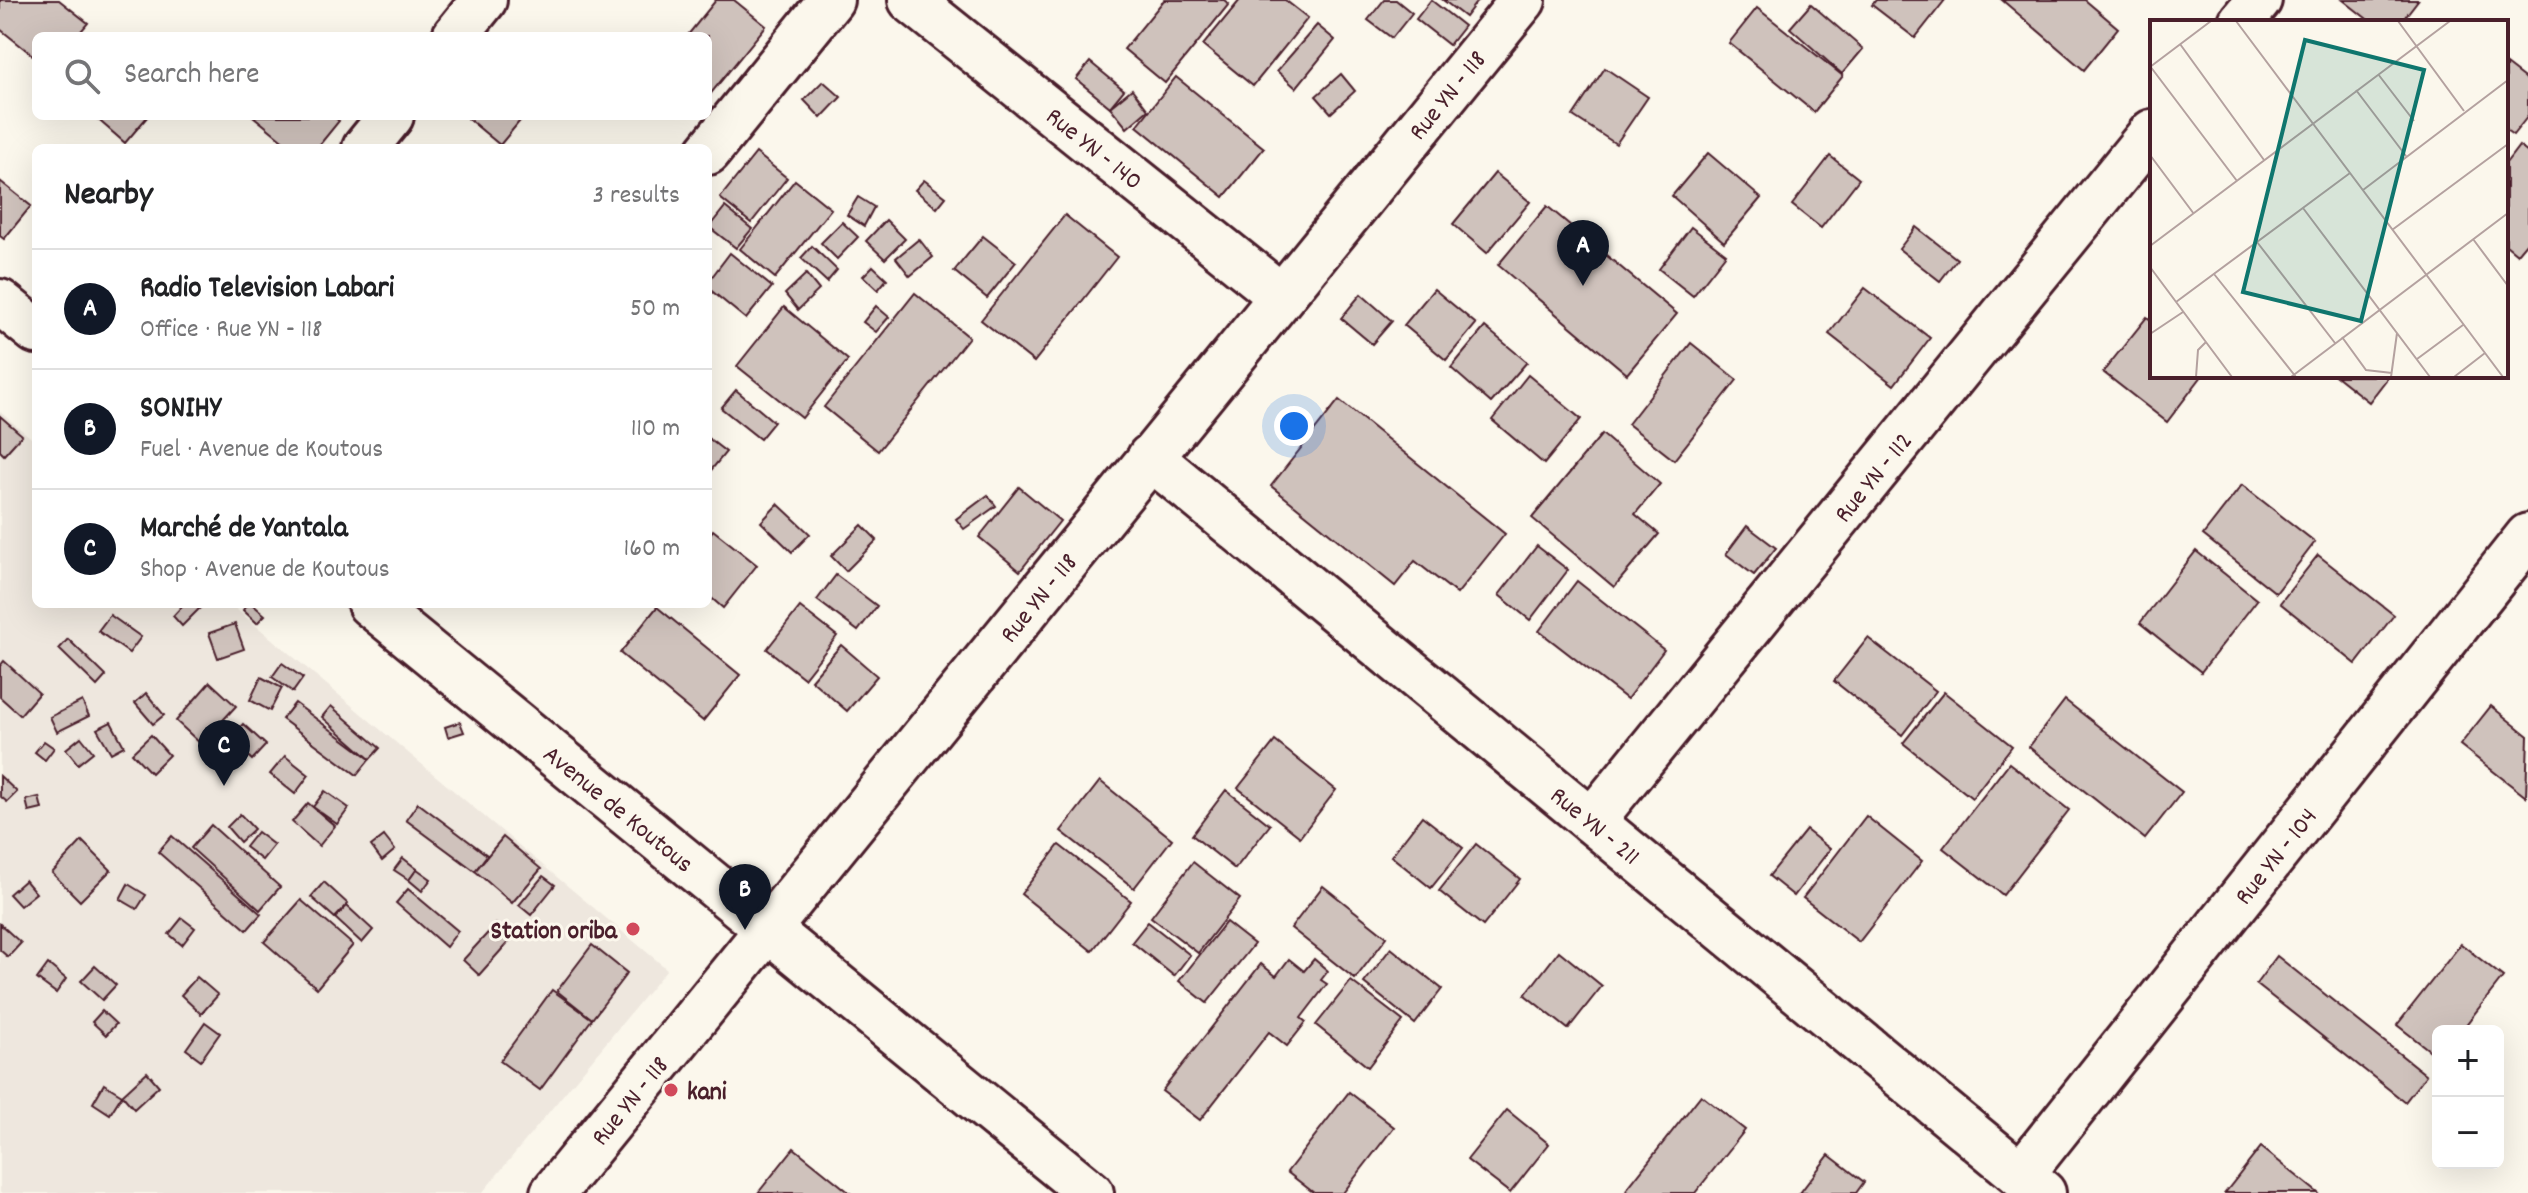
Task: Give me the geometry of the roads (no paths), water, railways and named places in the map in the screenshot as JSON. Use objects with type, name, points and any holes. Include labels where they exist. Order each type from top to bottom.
[{"type":"street","points":[[458,32],[484,0]]},
{"type":"street","points":[[712,147],[831,0]]},
{"type":"street","name":"Rue YN - 140","points":[[911,0],[1281,296]]},
{"type":"street","name":"Rue YN - 118","points":[[553,1193],[1523,0]]},
{"type":"street","points":[[2243,20],[2259,0]]},
{"type":"street","points":[[368,144],[388,120]]},
{"type":"street","name":"Rue YN - 112","points":[[1592,821],[2150,134]]},
{"type":"street","points":[[0,302],[32,328]]},
{"type":"street","name":"Rue YN - 211","points":[[1150,457],[2032,1184]]},
{"type":"street","name":"Rue YN - 104","points":[[2032,1184],[2528,536]]},
{"type":"street","name":"Avenue de Koutous","points":[[375,608],[1091,1193]]},
{"type":"place","name":"Radio Television Labari","points":[[1583,286]]},
{"type":"place","name":"Marché de Yantala","points":[[224,786]]},
{"type":"place","name":"Station oriba","points":[[633,929]]},
{"type":"place","name":"SONIHY","points":[[745,930]]},
{"type":"place","name":"kani","points":[[671,1090]]}]
